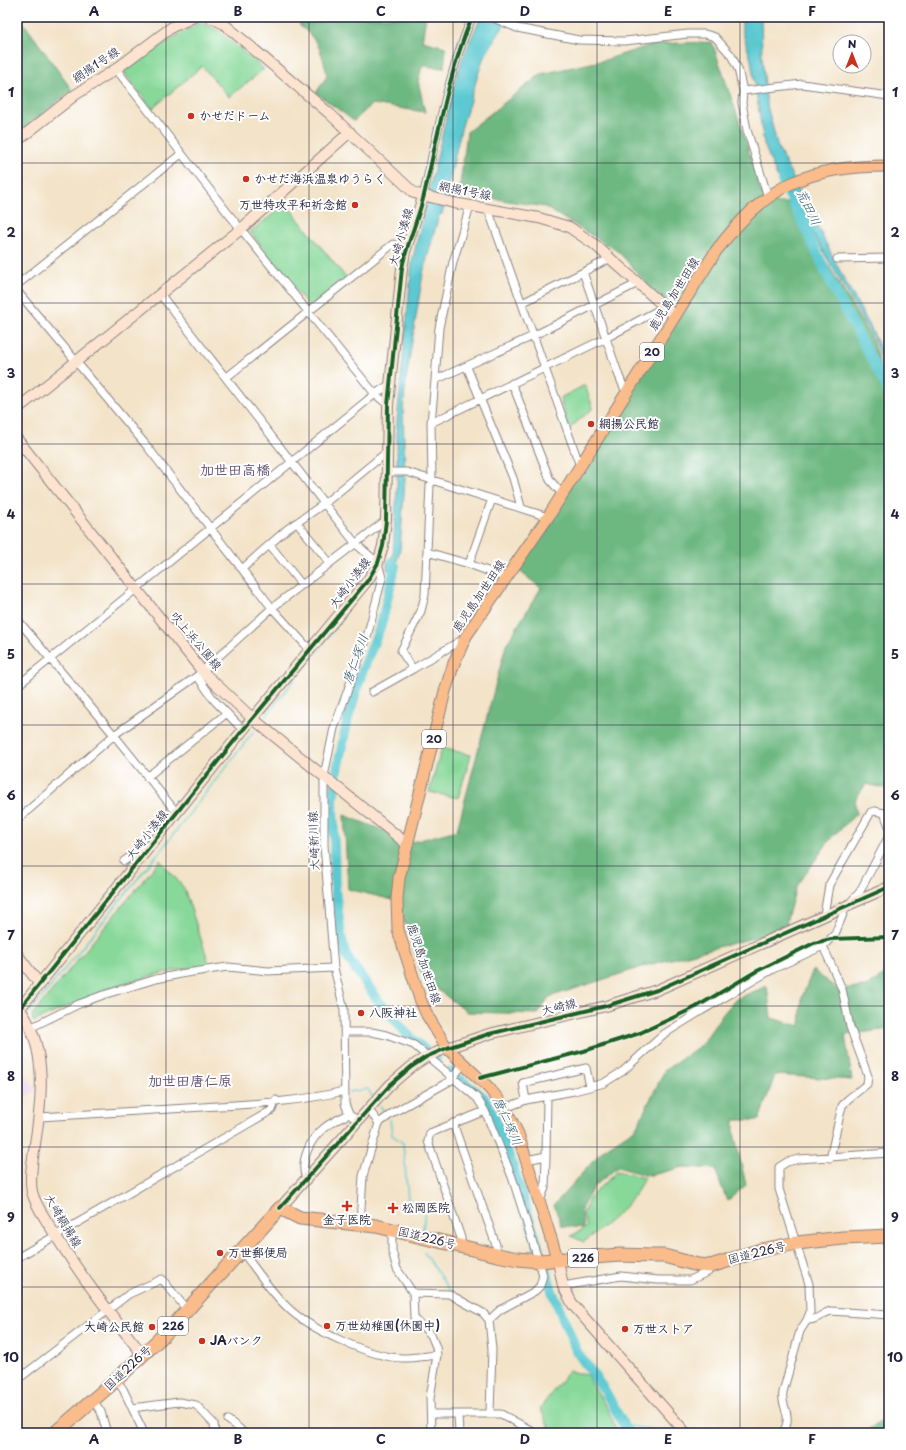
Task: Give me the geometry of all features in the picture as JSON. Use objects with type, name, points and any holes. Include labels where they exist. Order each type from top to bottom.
[{"type":"highway","name":"国道226号","points":[[55,1433],[143,1355],[187,1310],[280,1208],[300,1218],[360,1223],[497,1255],[539,1261],[558,1261],[605,1256],[664,1256],[698,1265],[710,1266],[761,1250],[797,1243],[843,1238],[889,1236]]},
{"type":"main road","name":"鹿児島加世田線","points":[[558,1261],[518,1134],[505,1108],[489,1088],[462,1067],[435,1053],[427,1015],[420,999],[398,930],[396,899],[407,844],[445,691],[464,641],[548,517],[716,251],[732,231],[748,213],[772,195],[800,179],[839,168],[889,166]]},
{"type":"street","name":"網揚1号線","points":[[17,141],[75,95],[116,69],[172,27],[194,17]]},
{"type":"street","name":"網揚1号線","points":[[210,17],[224,24],[350,132],[407,188],[414,193],[454,203],[538,218],[570,227],[585,236],[611,258],[675,316]]},
{"type":"street","name":"大崎小湊線","points":[[19,1010],[242,730],[368,580],[378,563],[383,546],[391,472],[388,451],[388,405],[402,268],[405,252],[423,196],[447,87],[472,17]]},
{"type":"street","points":[[491,17],[517,28],[544,34],[599,42],[637,40],[688,34],[705,34],[715,37],[731,55],[746,90],[742,103],[747,130],[772,195]]},
{"type":"street","points":[[116,69],[241,229],[375,394],[388,405]]},
{"type":"street","points":[[746,90],[790,84],[816,84],[889,96]]},
{"type":"street","points":[[17,409],[241,229],[350,132]]},
{"type":"street","points":[[17,285],[182,154]]},
{"type":"street","points":[[413,669],[401,651],[421,611],[426,588],[430,485],[432,480],[431,423],[439,328],[452,262],[470,206]]},
{"type":"street","points":[[488,209],[580,466]]},
{"type":"street","points":[[227,377],[393,244],[405,252]]},
{"type":"street","points":[[522,303],[611,258]]},
{"type":"street","points":[[837,259],[889,258]]},
{"type":"street","points":[[583,272],[619,376],[624,388],[629,390]]},
{"type":"street","points":[[435,380],[533,336],[638,283]]},
{"type":"street","points":[[17,291],[146,445],[272,608],[310,650]]},
{"type":"street","points":[[160,294],[227,377],[356,544],[378,563]]},
{"type":"street","points":[[431,423],[606,338],[664,307]]},
{"type":"street","points":[[467,366],[513,478],[521,507]]},
{"type":"street","points":[[512,383],[550,480],[562,494]]},
{"type":"street","points":[[17,686],[375,394],[390,385]]},
{"type":"street","name":"吹上浜公園線","points":[[17,439],[136,589],[199,674],[407,844]]},
{"type":"street","points":[[242,569],[297,523],[325,503],[388,451]]},
{"type":"street","points":[[391,472],[407,472],[521,507],[548,517]]},
{"type":"street","points":[[469,564],[492,499]]},
{"type":"street","points":[[17,820],[114,735],[199,674],[272,608],[386,520]]},
{"type":"street","points":[[297,523],[330,563]]},
{"type":"street","points":[[270,545],[302,585]]},
{"type":"street","points":[[427,552],[469,564],[506,578]]},
{"type":"street","name":"大崎新川線","points":[[349,1114],[345,1104],[344,1091],[344,1009],[334,968],[324,845],[327,778],[334,728],[367,637],[382,578],[378,563]]},
{"type":"street","points":[[17,619],[177,813]]},
{"type":"street","points":[[372,692],[458,642],[464,641]]},
{"type":"street","points":[[199,674],[214,700],[242,730]]},
{"type":"street","points":[[147,777],[227,713]]},
{"type":"street","points":[[824,915],[829,885],[871,812],[875,811],[884,813],[889,826]]},
{"type":"street","points":[[393,832],[404,830],[412,823]]},
{"type":"street","points":[[505,1108],[526,1100],[547,1097],[590,1087],[616,1076],[664,1034],[773,969],[824,946],[835,934],[846,907],[859,893],[889,836]]},
{"type":"street","points":[[124,861],[158,837]]},
{"type":"street","name":"大崎線","points":[[280,1208],[368,1109],[402,1074],[435,1053],[489,1034],[606,1006],[657,990],[889,887]]},
{"type":"street","points":[[824,946],[842,989],[850,1028],[868,1076],[867,1084],[847,1100],[842,1106],[830,1158]]},
{"type":"street","points":[[17,954],[40,985]]},
{"type":"street","points":[[30,1028],[79,1004],[103,995],[186,973],[228,967],[268,971],[334,968]]},
{"type":"street","name":"大崎網揚線","points":[[19,1010],[28,1020],[39,1057],[42,1076],[40,1117],[31,1186],[32,1194],[55,1236],[143,1355]]},
{"type":"street","points":[[345,1032],[372,1032],[386,1035],[435,1053],[453,1078],[477,1098],[485,1111],[512,1177],[543,1275],[540,1286],[535,1291],[500,1310],[489,1320]]},
{"type":"street","points":[[360,1223],[363,1176],[379,1123],[394,1112],[453,1078],[462,1067]]},
{"type":"street","points":[[526,1100],[522,1083],[586,1068],[590,1087]]},
{"type":"street","points":[[40,1117],[258,1104],[276,1100],[315,1098],[344,1091]]},
{"type":"street","points":[[539,1203],[545,1188],[547,1097]]},
{"type":"street","points":[[17,1258],[272,1110],[276,1100]]},
{"type":"street","points":[[368,1109],[379,1123]]},
{"type":"street","points":[[460,1246],[460,1238],[428,1141],[430,1133],[485,1111]]},
{"type":"street","points":[[306,1178],[303,1171],[306,1156],[316,1136],[324,1127],[349,1114],[358,1121]]},
{"type":"street","points":[[453,1123],[496,1244],[497,1255]]},
{"type":"street","points":[[783,1433],[788,1419],[782,1396],[800,1331],[810,1312],[809,1284],[797,1243],[789,1224],[780,1189],[779,1167],[787,1162],[799,1159],[889,1153]]},
{"type":"street","points":[[526,1160],[546,1156]]},
{"type":"street","points":[[392,1230],[392,1251],[397,1268],[412,1293],[414,1318],[431,1335],[436,1355],[430,1398],[432,1414],[431,1433]]},
{"type":"street","points":[[241,1250],[287,1308],[315,1328],[360,1348],[382,1355],[403,1358],[436,1355]]},
{"type":"street","points":[[558,1261],[563,1286],[573,1305],[686,1433]]},
{"type":"street","points":[[563,1286],[621,1276],[658,1280],[690,1280],[708,1272],[710,1266]]},
{"type":"street","points":[[17,1380],[129,1294],[162,1279],[187,1310]]},
{"type":"street","points":[[412,1293],[449,1294],[482,1313],[489,1320],[492,1349],[490,1413]]},
{"type":"street","points":[[807,1320],[812,1321],[826,1312],[831,1311],[889,1315]]},
{"type":"street","points":[[116,1380],[123,1389],[144,1433]]},
{"type":"street","points":[[93,1400],[101,1412],[107,1433]]},
{"type":"street","points":[[132,1408],[179,1402],[196,1405],[214,1424],[215,1433]]},
{"type":"street","points":[[432,1414],[501,1414],[536,1433]]},
{"type":"street","points":[[458,1415],[459,1433]]},
{"type":"street","points":[[228,1420],[240,1428],[243,1433]]},
{"type":"shaded area","points":[[17,1062],[37,1091],[17,1100]]},
{"type":"green space","points":[[17,17],[24,17],[23,22],[72,90],[17,134]]},
{"type":"green space","points":[[299,17],[426,17],[422,41],[446,47],[444,68],[422,66],[418,81],[425,112],[372,104],[354,121],[316,93],[327,76],[319,48],[311,36],[300,26]]},
{"type":"green space","points":[[201,22],[219,31],[264,69],[229,97],[202,66],[152,109],[123,71],[176,36]]},
{"type":"green space","points":[[712,42],[740,123],[765,203],[792,203],[872,340],[889,393],[889,789],[866,784],[858,795],[855,804],[857,813],[831,838],[796,887],[784,930],[648,965],[549,997],[538,1014],[467,1012],[424,979],[397,901],[348,889],[344,815],[413,842],[457,830],[506,645],[541,588],[518,570],[675,316],[619,252],[545,207],[459,193],[467,132],[541,74],[605,60],[654,44]]},
{"type":"green space","points":[[286,204],[348,280],[310,308],[250,232]]},
{"type":"green space","points":[[585,385],[593,408],[569,429],[560,398]]},
{"type":"green space","points":[[442,748],[471,755],[458,798],[429,792]]},
{"type":"green space","points":[[160,860],[184,888],[210,966],[178,970],[137,980],[102,992],[33,1022],[32,1015]]},
{"type":"green space","points":[[813,970],[837,989],[866,987],[889,972],[889,1029],[845,1035],[852,1080],[775,1075],[759,1120],[734,1120],[734,1133],[746,1185],[727,1201],[715,1169],[683,1167],[648,1176],[618,1167],[594,1186],[581,1209],[584,1228],[562,1226],[554,1205],[603,1150],[636,1128],[665,1070],[701,1045],[723,1014],[736,999],[767,986],[771,1018],[800,1026],[802,997]]},
{"type":"green space","points":[[617,1171],[644,1178],[633,1197],[626,1206],[584,1242],[571,1236],[587,1227],[583,1214],[590,1197]]},
{"type":"green space","points":[[569,1371],[587,1375],[608,1410],[618,1433],[567,1433],[550,1429],[540,1408]]},
{"type":"green space","points":[[889,1416],[889,1433],[870,1433],[869,1429]]},
{"type":"water","points":[[481,17],[509,17],[483,59],[461,129],[442,214],[439,215],[423,273],[406,379],[403,411],[405,479],[400,549],[392,579],[390,570],[387,570],[387,562],[393,555],[397,486],[397,421],[412,262],[453,89],[462,59]]},
{"type":"water","points":[[742,17],[761,17],[762,56],[767,105],[778,148],[844,279],[871,328],[889,369],[889,382],[874,340],[798,207],[777,177],[764,144],[751,60],[742,30]]},
{"type":"waterway","name":"荒田川","points":[[782,180],[837,295],[889,392]]},
{"type":"waterway","name":"唐仁塚川","points":[[395,566],[381,625],[361,675],[348,718],[337,770],[333,799],[335,890],[345,953],[378,1000],[407,1034],[436,1060]]},
{"type":"waterway","points":[[373,581],[377,576]]},
{"type":"waterway","points":[[266,716],[345,615]]},
{"type":"waterway","points":[[29,1013],[165,845],[254,731]]},
{"type":"waterway","points":[[889,788],[886,794],[889,816]]},
{"type":"waterway","name":"唐仁塚川","points":[[450,1072],[483,1097],[494,1116],[513,1167],[540,1253]]},
{"type":"waterway","points":[[349,1092],[368,1089],[372,1096]]},
{"type":"waterway","points":[[380,1106],[387,1114]]},
{"type":"waterway","points":[[390,1119],[392,1135],[403,1143],[408,1200],[423,1206],[425,1210],[423,1230]]},
{"type":"waterway","points":[[424,1252],[450,1291]]},
{"type":"waterway","name":"唐仁塚川","points":[[546,1270],[552,1291],[577,1352],[605,1391],[628,1433]]},
{"type":"waterway","points":[[623,1425],[679,1433]]},
{"type":"cycle path","points":[[17,1012],[243,730],[368,580],[378,563],[383,546],[386,520],[388,405],[402,268],[424,195],[456,61],[472,17]]},
{"type":"cycle path","points":[[280,1208],[390,1085],[411,1067],[426,1057],[447,1048],[489,1034],[606,1006],[657,990],[889,887]]},
{"type":"cycle path","points":[[480,1078],[584,1051],[640,1033],[696,1007],[755,972],[814,943],[831,939],[889,937]]},
{"type":"place","name":"かせだドーム","points":[[191,116]]},
{"type":"place","name":"かせだ海浜温泉ゆうらく","points":[[246,179]]},
{"type":"place","name":"万世特攻平和祈念館","points":[[355,205]]},
{"type":"place","name":"網揚公民館","points":[[591,424]]},
{"type":"place","name":"八阪神社","points":[[361,1013]]},
{"type":"place","name":"金子医院","points":[[347,1206]]},
{"type":"place","name":"松岡医院","points":[[393,1208]]},
{"type":"place","name":"万世郵便局","points":[[220,1253]]},
{"type":"place","name":"万世幼稚園(休園中)","points":[[327,1326]]},
{"type":"place","name":"大崎公民館","points":[[152,1327]]},
{"type":"place","name":"万世ストア","points":[[625,1329]]},
{"type":"place","name":"JAバンク","points":[[202,1341]]},
{"type":"district","name":"加世田高橋","points":[[235,470]]},
{"type":"district","name":"加世田唐仁原","points":[[190,1081]]}]
